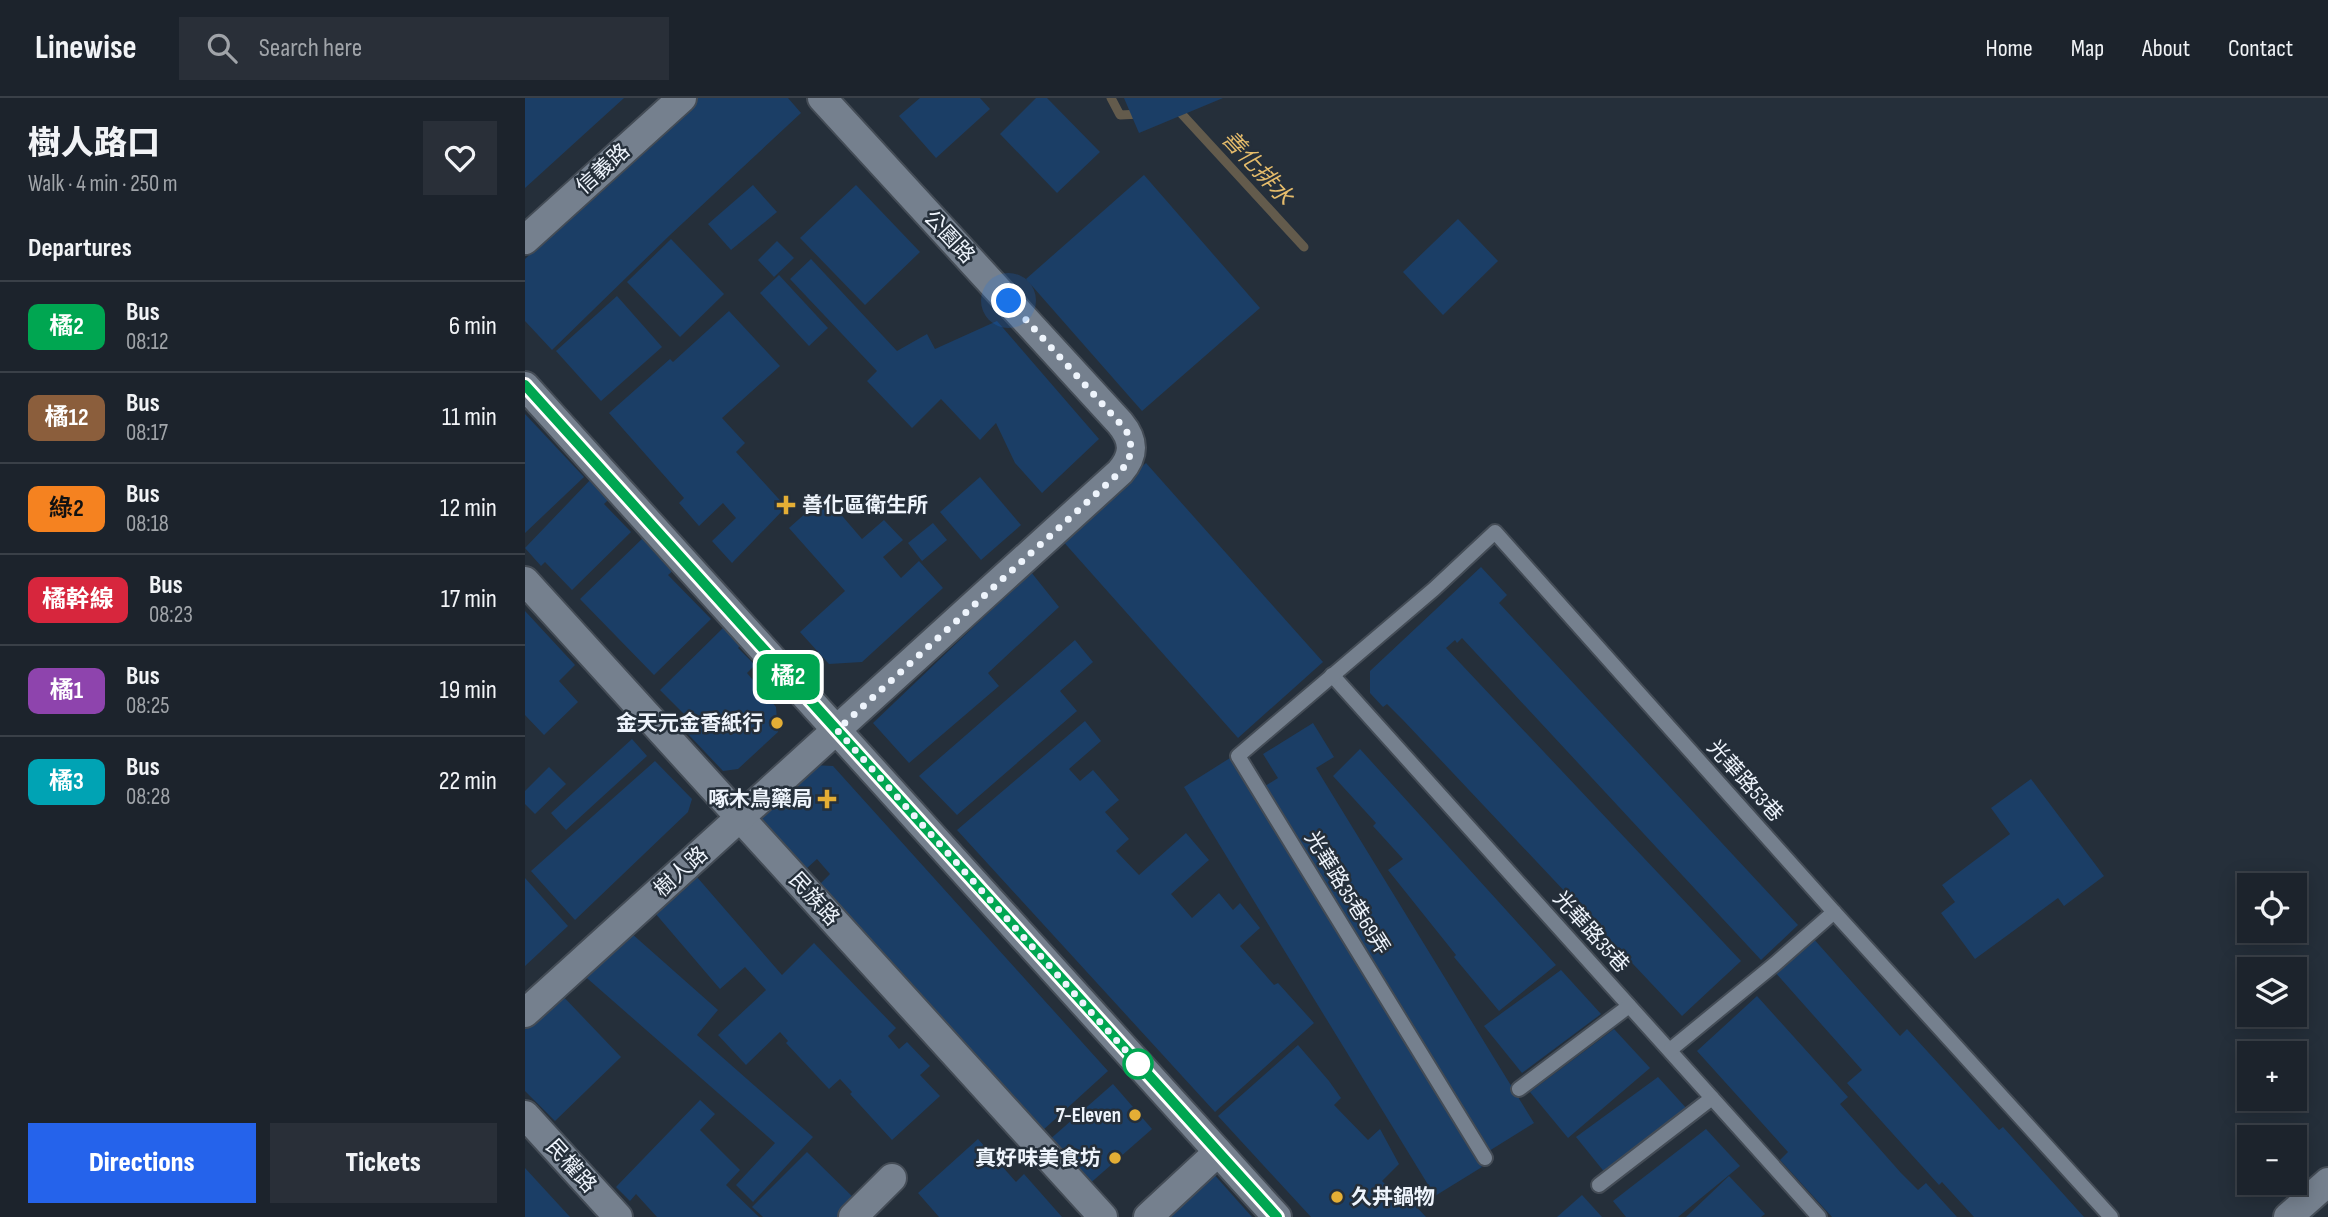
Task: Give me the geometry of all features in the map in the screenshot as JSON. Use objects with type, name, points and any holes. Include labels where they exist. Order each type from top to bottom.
[{"type":"street","name":"信義路","points":[[525,240],[682,98]]},
{"type":"street","name":"公園路","points":[[822,98],[1120,423],[1129,438],[1132,452],[1120,472],[837,730]]},
{"type":"street","points":[[525,386],[1277,1217]]},
{"type":"street","name":"民族路","points":[[525,581],[1103,1217]]},
{"type":"street","name":"樹人路","points":[[525,1013],[837,730]]},
{"type":"street","name":"民權路","points":[[525,1115],[618,1217]]},
{"type":"street","points":[[1148,1217],[1218,1152]]},
{"type":"street","points":[[853,1217],[893,1178]]},
{"type":"street","points":[[2288,1217],[2326,1189]]},
{"type":"lane","name":"光華路53巷","points":[[1332,675],[1434,589],[1495,532],[2111,1217]]},
{"type":"lane","name":"光華路35巷","points":[[1332,675],[1819,1217]]},
{"type":"lane","name":"光華路35巷69弄","points":[[1332,675],[1238,756],[1485,1158]]},
{"type":"lane","points":[[1670,1050],[1834,912]]},
{"type":"lane","points":[[1519,1089],[1629,1006]]},
{"type":"lane","points":[[1599,1185],[1712,1098]]},
{"type":"building","points":[[525,98],[624,98],[525,188]]},
{"type":"building","points":[[697,98],[788,98],[801,113],[552,350],[525,321],[525,259]]},
{"type":"building","points":[[920,98],[980,98],[990,109],[936,158],[899,116]]},
{"type":"building","points":[[1036,98],[1047,98],[1100,152],[1057,193],[1000,134]]},
{"type":"building","points":[[1124,98],[1223,98],[1139,133]]},
{"type":"building","points":[[1144,175],[1260,308],[1142,411],[1026,279]]},
{"type":"building","points":[[753,185],[777,212],[731,250],[708,224]]},
{"type":"building","points":[[856,185],[920,252],[865,305],[800,238]]},
{"type":"building","points":[[1458,219],[1498,261],[1443,315],[1403,272]]},
{"type":"building","points":[[671,239],[724,294],[680,337],[627,282]]},
{"type":"building","points":[[777,241],[794,258],[774,277],[758,260]]},
{"type":"building","points":[[811,259],[897,351],[927,334],[935,349],[997,321],[1099,439],[1042,493],[1015,463],[996,423],[980,440],[941,399],[912,428],[867,381],[877,371],[790,279]]},
{"type":"building","points":[[779,275],[828,328],[809,346],[760,293]]},
{"type":"building","points":[[617,296],[662,347],[601,401],[556,351]]},
{"type":"building","points":[[729,311],[780,366],[722,418],[745,443],[736,452],[786,507],[732,563],[712,541],[736,518],[723,503],[699,526],[679,503],[684,498],[609,413],[670,359],[673,362]]},
{"type":"building","points":[[525,414],[584,477],[525,533]]},
{"type":"building","points":[[1146,463],[1323,662],[1238,738],[1061,539]]},
{"type":"building","points":[[593,477],[612,496],[604,504],[631,532],[572,590],[545,562],[541,566],[525,548]]},
{"type":"building","points":[[980,477],[1021,525],[981,560],[940,512]]},
{"type":"building","points":[[825,496],[862,539],[884,520],[903,540],[883,557],[901,578],[919,561],[943,588],[862,662],[829,664],[800,632],[845,591],[789,528]]},
{"type":"building","points":[[933,523],[947,540],[922,561],[908,543]]},
{"type":"building","points":[[645,536],[676,568],[668,575],[711,619],[654,675],[580,599]]},
{"type":"building","points":[[1481,567],[1507,595],[1499,603],[1798,925],[1761,960],[1462,638],[1457,643],[1455,640],[1446,648],[1741,961],[1682,1016],[1403,720],[1387,704],[1383,707],[1370,693],[1370,671]]},
{"type":"building","points":[[1031,572],[1059,607],[988,673],[999,686],[909,763],[873,723]]},
{"type":"building","points":[[525,611],[575,665],[559,681],[578,702],[544,735],[525,715]]},
{"type":"building","points":[[724,627],[742,644],[738,648],[755,665],[747,673],[776,707],[778,732],[738,769],[723,771],[688,734],[695,725],[660,690]]},
{"type":"building","points":[[1075,640],[1093,662],[1060,691],[1077,711],[957,815],[919,776]]},
{"type":"building","points":[[1085,721],[1101,741],[1069,769],[1080,781],[1093,770],[1119,800],[1105,812],[1129,839],[1116,851],[1139,875],[1186,833],[1209,860],[1171,894],[1192,918],[1219,893],[1233,910],[1240,903],[1260,928],[1240,946],[1274,985],[1278,983],[1314,1023],[1215,1112],[957,830]]},
{"type":"building","points":[[1313,723],[1334,757],[1316,768],[1534,1123],[1489,1151],[1265,786],[1278,778],[1263,754]]},
{"type":"building","points":[[632,739],[647,756],[566,830],[551,813]]},
{"type":"building","points":[[1360,749],[1556,965],[1499,1011],[1388,870],[1403,859],[1373,826],[1376,823],[1333,776]]},
{"type":"building","points":[[1230,758],[1482,1167],[1435,1196],[1184,787]]},
{"type":"building","points":[[655,761],[692,799],[688,812],[575,920],[531,871]]},
{"type":"building","points":[[812,765],[833,766],[1108,1071],[1042,1131],[820,884],[830,874],[817,859],[806,869],[757,815]]},
{"type":"building","points":[[549,767],[566,784],[535,814],[525,804],[525,791]]},
{"type":"building","points":[[2031,779],[2104,876],[2064,906],[2058,898],[1975,959],[1941,913],[1955,902],[1942,885],[2010,834],[1991,808]]},
{"type":"building","points":[[690,869],[782,975],[814,943],[896,1028],[888,1036],[899,1049],[907,1042],[930,1066],[920,1075],[940,1096],[892,1140],[850,1094],[852,1092],[840,1079],[829,1089],[786,1043],[788,1041],[780,1032],[746,1065],[718,1035],[766,990],[745,967],[720,989],[649,906]]},
{"type":"building","points":[[525,878],[568,926],[525,966]]},
{"type":"building","points":[[622,925],[718,1010],[697,1035],[813,1137],[753,1202],[736,1185],[775,1143],[580,972]]},
{"type":"building","points":[[1812,937],[1900,1036],[1907,1029],[1999,1130],[2003,1127],[2084,1217],[1974,1217],[1942,1182],[1939,1185],[1847,1083],[1862,1070],[1774,971]]},
{"type":"building","points":[[1561,970],[1601,1014],[1522,1073],[1484,1026]]},
{"type":"building","points":[[558,991],[621,1057],[555,1121],[525,1091],[525,1023]]},
{"type":"building","points":[[1757,996],[1848,1097],[1840,1104],[1901,1173],[1918,1190],[1926,1183],[1957,1217],[1832,1217],[1780,1160],[1788,1152],[1697,1051]]},
{"type":"building","points":[[1614,1029],[1650,1068],[1568,1138],[1530,1092]]},
{"type":"building","points":[[1298,1045],[1341,1098],[1334,1105],[1368,1140],[1380,1129],[1399,1164],[1382,1181],[1404,1203],[1409,1199],[1426,1217],[1311,1217],[1218,1116]]},
{"type":"building","points":[[1658,1077],[1687,1109],[1606,1174],[1576,1137]]},
{"type":"building","points":[[1113,1084],[1152,1129],[1087,1186],[1048,1141]]},
{"type":"building","points":[[700,1100],[715,1114],[700,1130],[740,1170],[726,1185],[759,1217],[657,1217],[636,1194],[630,1201],[616,1187]]},
{"type":"building","points":[[1706,1129],[1740,1166],[1678,1217],[1626,1217],[1613,1201]]},
{"type":"building","points":[[978,1139],[1016,1182],[1024,1174],[1062,1217],[939,1217],[918,1193]]},
{"type":"building","points":[[807,1152],[861,1205],[849,1217],[763,1217],[752,1207]]},
{"type":"building","points":[[525,1168],[570,1217],[525,1217]]},
{"type":"building","points":[[1211,1171],[1252,1217],[1160,1217]]},
{"type":"building","points":[[1729,1176],[1765,1214],[1761,1217],[1686,1217]]},
{"type":"building","points":[[1582,1195],[1602,1217],[1557,1217]]},
{"type":"waterway","name":"善化排水","points":[[1111,98],[1120,115],[1141,114]]},
{"type":"waterway","name":"善化排水","points":[[1173,112],[1179,111],[1304,247]]},
{"type":"bus line","name":"橘2","points":[[525,385],[1277,1217]]},
{"type":"place","name":"善化區衛生所","points":[[786,505]]},
{"type":"place","name":"金天元金香紙行","points":[[777,723]]},
{"type":"place","name":"啄木鳥藥局","points":[[827,799]]},
{"type":"place","name":"7-Eleven","points":[[1135,1115]]},
{"type":"place","name":"真好味美食坊","points":[[1115,1158]]},
{"type":"place","name":"久丼鍋物","points":[[1337,1197]]},
{"type":"route","points":[[1009,301],[1126,430],[1132,452],[1120,472],[837,730],[1145,1072],[1138,1064]]}]
